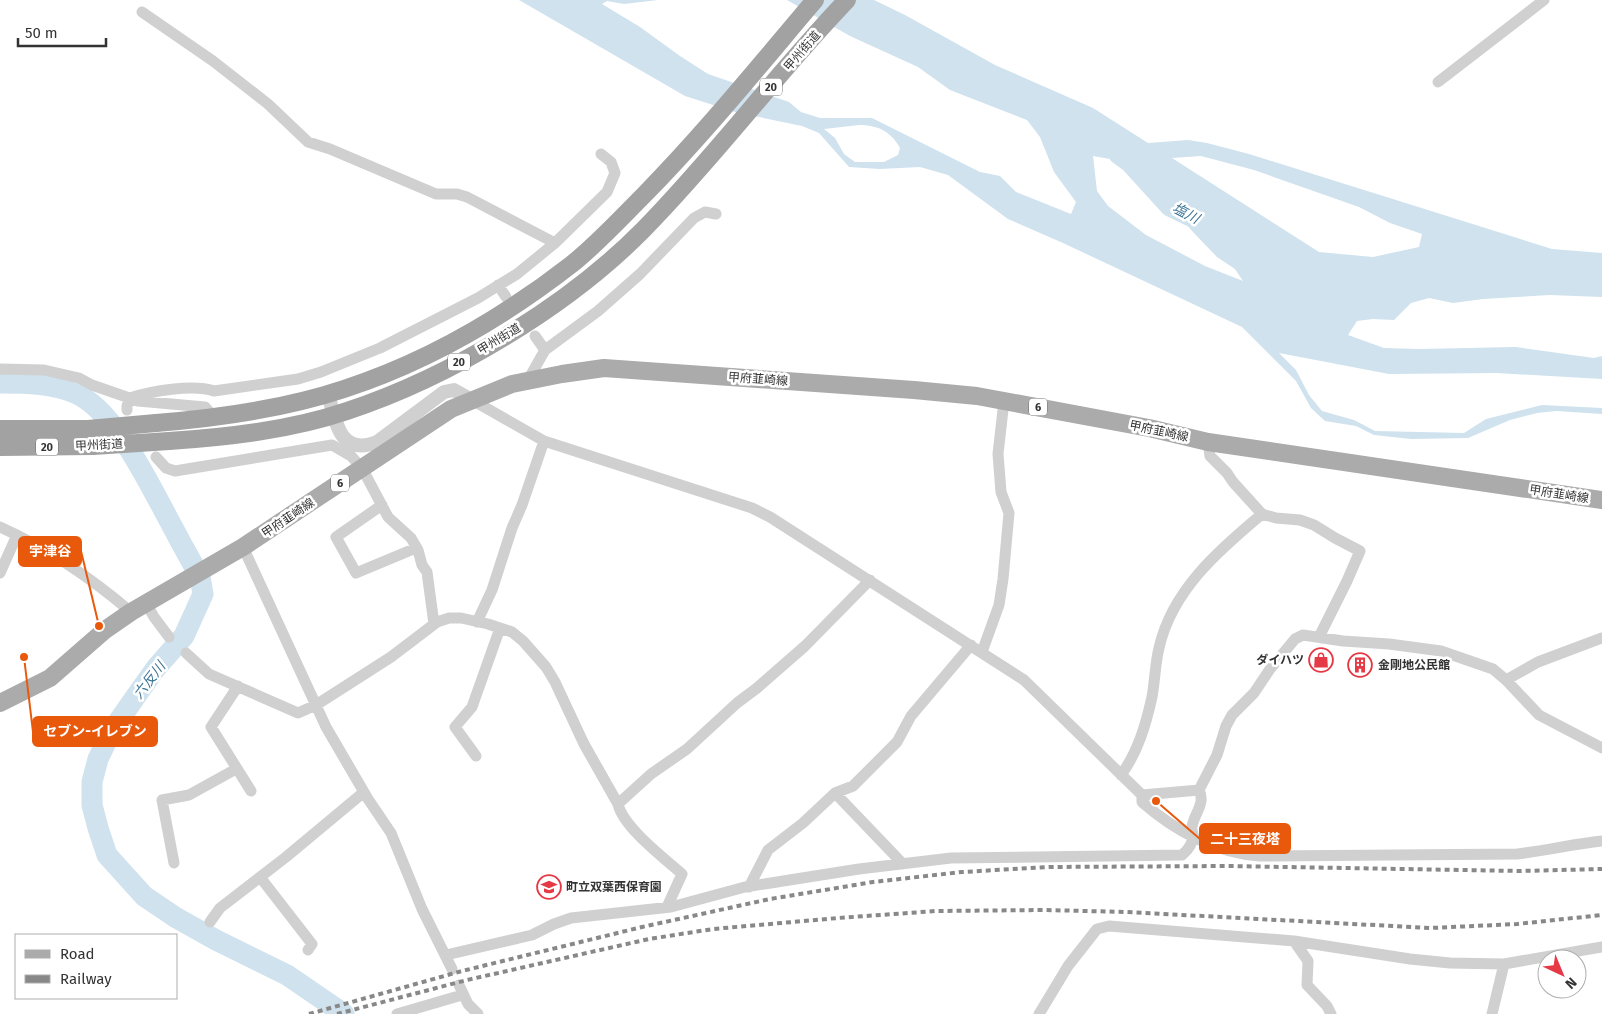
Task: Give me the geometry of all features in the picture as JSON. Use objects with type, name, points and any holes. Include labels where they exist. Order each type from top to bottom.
[{"type":"highway","name":"甲州街道","points":[[0,430],[88,429],[156,423],[214,417],[283,405],[344,389],[405,365],[461,338],[524,300],[573,262],[627,213],[677,161],[815,0]]},
{"type":"highway","name":"甲州街道","points":[[0,448],[93,446],[169,441],[209,438],[284,427],[347,412],[413,386],[470,356],[534,318],[589,279],[642,230],[695,174],[847,0]]},
{"type":"main road","name":"甲府韮崎線","points":[[0,703],[50,678],[105,630],[139,607],[243,547],[427,423],[451,409],[497,389],[528,380],[604,368],[914,390],[1004,401],[1149,428],[1208,442],[1602,500]]},
{"type":"street","points":[[1438,82],[1544,0]]},
{"type":"street","points":[[142,12],[214,60],[268,104],[308,142],[436,194],[457,194],[467,197],[555,243]]},
{"type":"street","points":[[130,398],[147,392],[204,388],[214,391],[298,379],[353,360],[446,316],[516,274],[555,243],[608,192],[615,173],[611,162],[601,154]]},
{"type":"street","points":[[528,380],[545,350],[598,311],[640,274],[694,218],[705,212],[716,214]]},
{"type":"street","points":[[498,286],[506,296]]},
{"type":"street","points":[[535,336],[545,350]]},
{"type":"street","points":[[0,369],[23,368],[63,373],[138,401],[205,407],[214,417]]},
{"type":"street","points":[[328,394],[340,433],[344,439],[358,447],[377,442],[444,392],[454,390],[544,442],[752,508],[770,517],[1024,680],[1142,796],[1142,802],[1160,818],[1175,828],[1241,855],[1517,854],[1599,842],[1602,830]]},
{"type":"street","points":[[127,410],[130,398]]},
{"type":"street","points":[[982,652],[999,605],[1009,513],[1001,492],[998,454],[1004,401]]},
{"type":"street","points":[[477,622],[492,590],[512,528],[544,442]]},
{"type":"street","points":[[1208,442],[1210,456],[1227,472],[1233,482],[1262,514],[1276,518],[1300,520],[1314,525],[1360,551],[1319,637]]},
{"type":"street","points":[[156,457],[166,468],[175,471],[332,445],[351,456],[362,468],[388,517],[411,538],[416,548],[422,565],[427,572],[434,624]]},
{"type":"street","points":[[382,505],[336,537],[356,573],[416,548]]},
{"type":"street","points":[[1121,775],[1136,748],[1145,725],[1152,697],[1159,647],[1165,627],[1178,601],[1197,574],[1222,547],[1262,514]]},
{"type":"street","points":[[0,527],[55,554],[104,589],[139,607],[154,617],[169,637]]},
{"type":"street","points":[[0,573],[17,535]]},
{"type":"street","points":[[243,547],[326,727],[391,834],[422,909],[452,969]]},
{"type":"street","points":[[618,804],[651,774],[687,749],[736,703],[757,688],[805,646],[870,580]]},
{"type":"street","points":[[186,653],[209,674],[298,713],[316,705],[391,656],[434,624],[449,618],[460,618],[512,632],[523,641],[546,667],[555,682],[584,744],[618,804],[620,813],[632,828],[682,874],[667,907]]},
{"type":"street","points":[[476,756],[455,728],[472,707],[500,628]]},
{"type":"street","points":[[1142,796],[1199,790],[1204,784],[1217,755],[1226,726],[1232,715],[1254,693],[1270,669],[1296,639],[1304,635],[1342,641],[1389,644],[1441,651],[1470,663],[1493,669],[1539,715],[1602,748]]},
{"type":"street","points":[[1506,680],[1538,662],[1602,638]]},
{"type":"street","points":[[749,887],[768,850],[803,823],[835,793],[853,786],[897,742],[911,716],[971,645]]},
{"type":"street","points":[[238,686],[211,727],[251,791]]},
{"type":"street","points":[[174,863],[162,800],[189,795],[236,769]]},
{"type":"street","points":[[446,955],[532,935],[571,918],[667,907],[749,887],[859,869],[950,858],[1182,855],[1189,849],[1193,836],[1191,828],[1201,804],[1202,795],[1199,790]]},
{"type":"street","points":[[210,922],[220,908],[364,792]]},
{"type":"street","points":[[835,793],[903,864]]},
{"type":"street","points":[[260,877],[312,944],[308,950]]},
{"type":"street","points":[[1039,1014],[1068,966],[1097,929],[1110,926],[1294,941],[1410,959],[1450,963],[1504,964],[1602,947]]},
{"type":"street","points":[[1294,941],[1308,961],[1307,985],[1327,1006],[1331,1014]]},
{"type":"street","points":[[1492,1014],[1504,964]]},
{"type":"street","points":[[397,1014],[461,990],[468,1004],[478,1014]]},
{"type":"water","points":[[519,0],[658,0],[624,4],[607,1],[602,4],[640,27],[708,74],[789,102],[801,112],[820,118],[872,118],[980,172],[1000,176],[1016,192],[1071,214],[1076,202],[1054,172],[1040,137],[1027,120],[950,90],[918,67],[850,36],[787,0],[874,0],[995,65],[1093,108],[1148,143],[1188,140],[1207,143],[1249,154],[1552,249],[1602,253],[1602,297],[1550,295],[1483,299],[1453,303],[1429,298],[1411,303],[1394,320],[1373,319],[1357,321],[1348,335],[1384,348],[1516,347],[1594,358],[1602,356],[1602,379],[1497,373],[1389,374],[1279,353],[1296,370],[1309,395],[1322,411],[1354,420],[1375,431],[1464,433],[1486,419],[1542,405],[1602,408],[1602,414],[1556,411],[1537,413],[1510,420],[1468,438],[1411,439],[1374,435],[1356,426],[1325,421],[1311,408],[1296,381],[1242,327],[1008,219],[948,175],[920,167],[880,169],[849,167],[819,133],[802,126],[735,112],[685,96]],"holes":[[[859,125],[872,126],[888,133],[900,148],[898,155],[884,162],[855,162],[844,154],[835,138],[824,129]],[[1093,156],[1110,159],[1159,183],[1173,198],[1183,220],[1192,231],[1217,257],[1235,269],[1243,281],[1205,266],[1146,235],[1108,206],[1097,191]],[[1201,156],[1254,170],[1359,207],[1390,223],[1422,234],[1419,247],[1373,257],[1319,252],[1172,158]]]},
{"type":"waterway","name":"塩川","points":[[1119,154],[1130,162],[1170,206],[1203,222]]},
{"type":"waterway","name":"六反川","points":[[0,383],[38,384],[57,387],[75,393],[89,401],[102,413],[114,427],[136,460],[200,577],[203,594],[184,636],[156,668],[136,696],[111,732],[98,759],[92,782],[92,805],[107,855],[144,896],[175,917],[216,940],[287,975],[344,1014]]},
{"type":"railway","points":[[309,1014],[462,971],[642,927],[770,899],[873,882],[962,872],[1049,867],[1227,866],[1520,871],[1602,869]]},
{"type":"railway","points":[[337,1014],[467,980],[649,939],[713,929],[838,918],[936,911],[1045,910],[1126,912],[1430,928],[1517,924],[1602,915]]},
{"type":"place","name":"宇津谷","points":[[99,626]]},
{"type":"place","name":"セブン-イレブン","points":[[24,657]]},
{"type":"place","name":"ダイハツ","points":[[1321,660]]},
{"type":"place","name":"金剛地公民館","points":[[1360,665]]},
{"type":"place","name":"二十三夜塔","points":[[1156,801]]},
{"type":"place","name":"町立双葉西保育園","points":[[549,887]]}]
